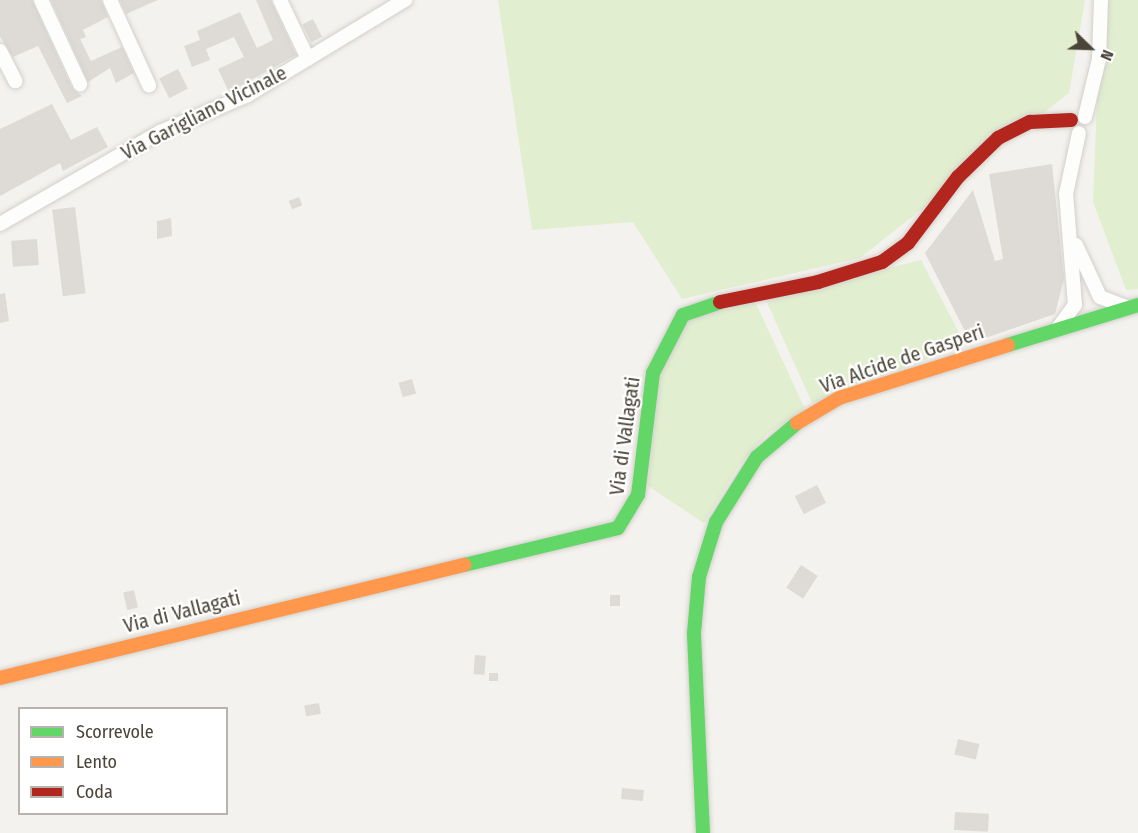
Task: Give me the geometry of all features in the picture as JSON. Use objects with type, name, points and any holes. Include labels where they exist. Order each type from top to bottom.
[{"type":"street","points":[[41,0],[80,84]]},
{"type":"street","points":[[110,0],[149,85]]},
{"type":"street","points":[[280,0],[308,58]]},
{"type":"street","name":"Via Garigliano Vicinale","points":[[0,224],[160,132],[248,95],[405,0]]},
{"type":"street","points":[[1058,328],[1075,305],[1072,237],[1066,186],[1079,133],[1088,127],[1085,117],[1099,59],[1101,0]]},
{"type":"street","points":[[1,57],[15,81]]},
{"type":"street","points":[[1079,133],[1072,129],[1071,120],[1085,117]]},
{"type":"street","name":"Via di Vallagati","points":[[0,678],[618,528],[638,495],[653,373],[683,315],[732,297],[857,272],[888,259],[998,138],[1030,122],[1071,120]]},
{"type":"street","points":[[1072,237],[1100,297],[1092,318],[1075,305]]},
{"type":"street","points":[[1100,297],[1133,306]]},
{"type":"street","name":"Via Alcide de Gasperi","points":[[704,833],[695,606],[711,534],[747,469],[785,430],[839,398],[1133,306]]},
{"type":"green space","points":[[498,0],[1085,0],[1069,93],[860,258],[682,299],[633,222],[532,230]]},
{"type":"green space","points":[[1101,0],[1138,0],[1138,289],[1126,290],[1093,202]]},
{"type":"green space","points":[[921,260],[965,344],[812,403],[765,298]]},
{"type":"green space","points":[[753,297],[805,409],[767,434],[738,467],[704,523],[648,486],[658,384],[669,342],[694,312]]},
{"type":"building","points":[[0,0],[32,0],[72,88],[82,96],[67,103],[38,46],[13,57],[0,37]]},
{"type":"building","points":[[51,0],[101,0],[108,17],[83,30],[86,37],[80,39],[91,61],[122,47],[134,73],[116,83],[110,68],[88,82]]},
{"type":"building","points":[[120,0],[158,0],[126,14]]},
{"type":"building","points":[[256,0],[271,0],[296,55],[229,92],[218,69],[244,57],[234,37],[206,49],[210,60],[192,67],[184,46],[200,40],[197,31],[240,12],[257,48],[273,40]]},
{"type":"building","points":[[313,19],[322,37],[311,42],[302,24]]},
{"type":"building","points":[[178,69],[188,89],[169,98],[159,79]]},
{"type":"building","points":[[52,104],[71,140],[97,127],[108,147],[63,171],[60,163],[0,196],[0,129]]},
{"type":"building","points":[[1052,164],[1064,279],[1055,314],[971,343],[925,253],[973,190],[995,261],[1003,259],[989,174]]},
{"type":"building","points":[[299,197],[302,205],[292,209],[289,201]]},
{"type":"building","points":[[75,207],[86,293],[63,296],[52,210]]},
{"type":"building","points":[[171,218],[172,236],[157,239],[157,221]]},
{"type":"building","points":[[37,239],[39,265],[13,267],[11,241]]},
{"type":"building","points":[[5,293],[9,321],[0,323],[0,294]]},
{"type":"building","points":[[412,379],[416,393],[403,397],[399,383]]},
{"type":"building","points":[[817,485],[826,503],[804,514],[795,496]]},
{"type":"building","points":[[801,565],[818,576],[803,599],[786,588]]},
{"type":"building","points":[[134,590],[138,608],[127,610],[123,592]]},
{"type":"building","points":[[610,595],[620,595],[620,606],[610,606]]},
{"type":"building","points":[[475,655],[486,656],[484,675],[473,674]]},
{"type":"building","points":[[489,673],[498,673],[498,681],[489,681]]},
{"type":"building","points":[[319,703],[321,714],[306,716],[304,706]]},
{"type":"building","points":[[958,739],[979,744],[976,760],[954,755]]},
{"type":"building","points":[[622,788],[644,790],[643,801],[621,799]]},
{"type":"building","points":[[955,812],[989,814],[988,832],[954,830]]},
{"type":"traffic: fast","points":[[464,565],[618,528],[638,495],[653,373],[683,315],[720,302]]},
{"type":"traffic: fast","points":[[1008,345],[1138,305]]},
{"type":"traffic: fast","points":[[703,833],[694,633],[699,577],[716,522],[757,457],[797,423]]},
{"type":"traffic: slow","points":[[797,423],[839,398],[1008,345]]},
{"type":"traffic: slow","points":[[0,678],[464,565]]},
{"type":"traffic: jam","points":[[720,302],[818,282],[882,262],[908,243],[958,177],[998,138],[1030,122],[1071,120]]}]
